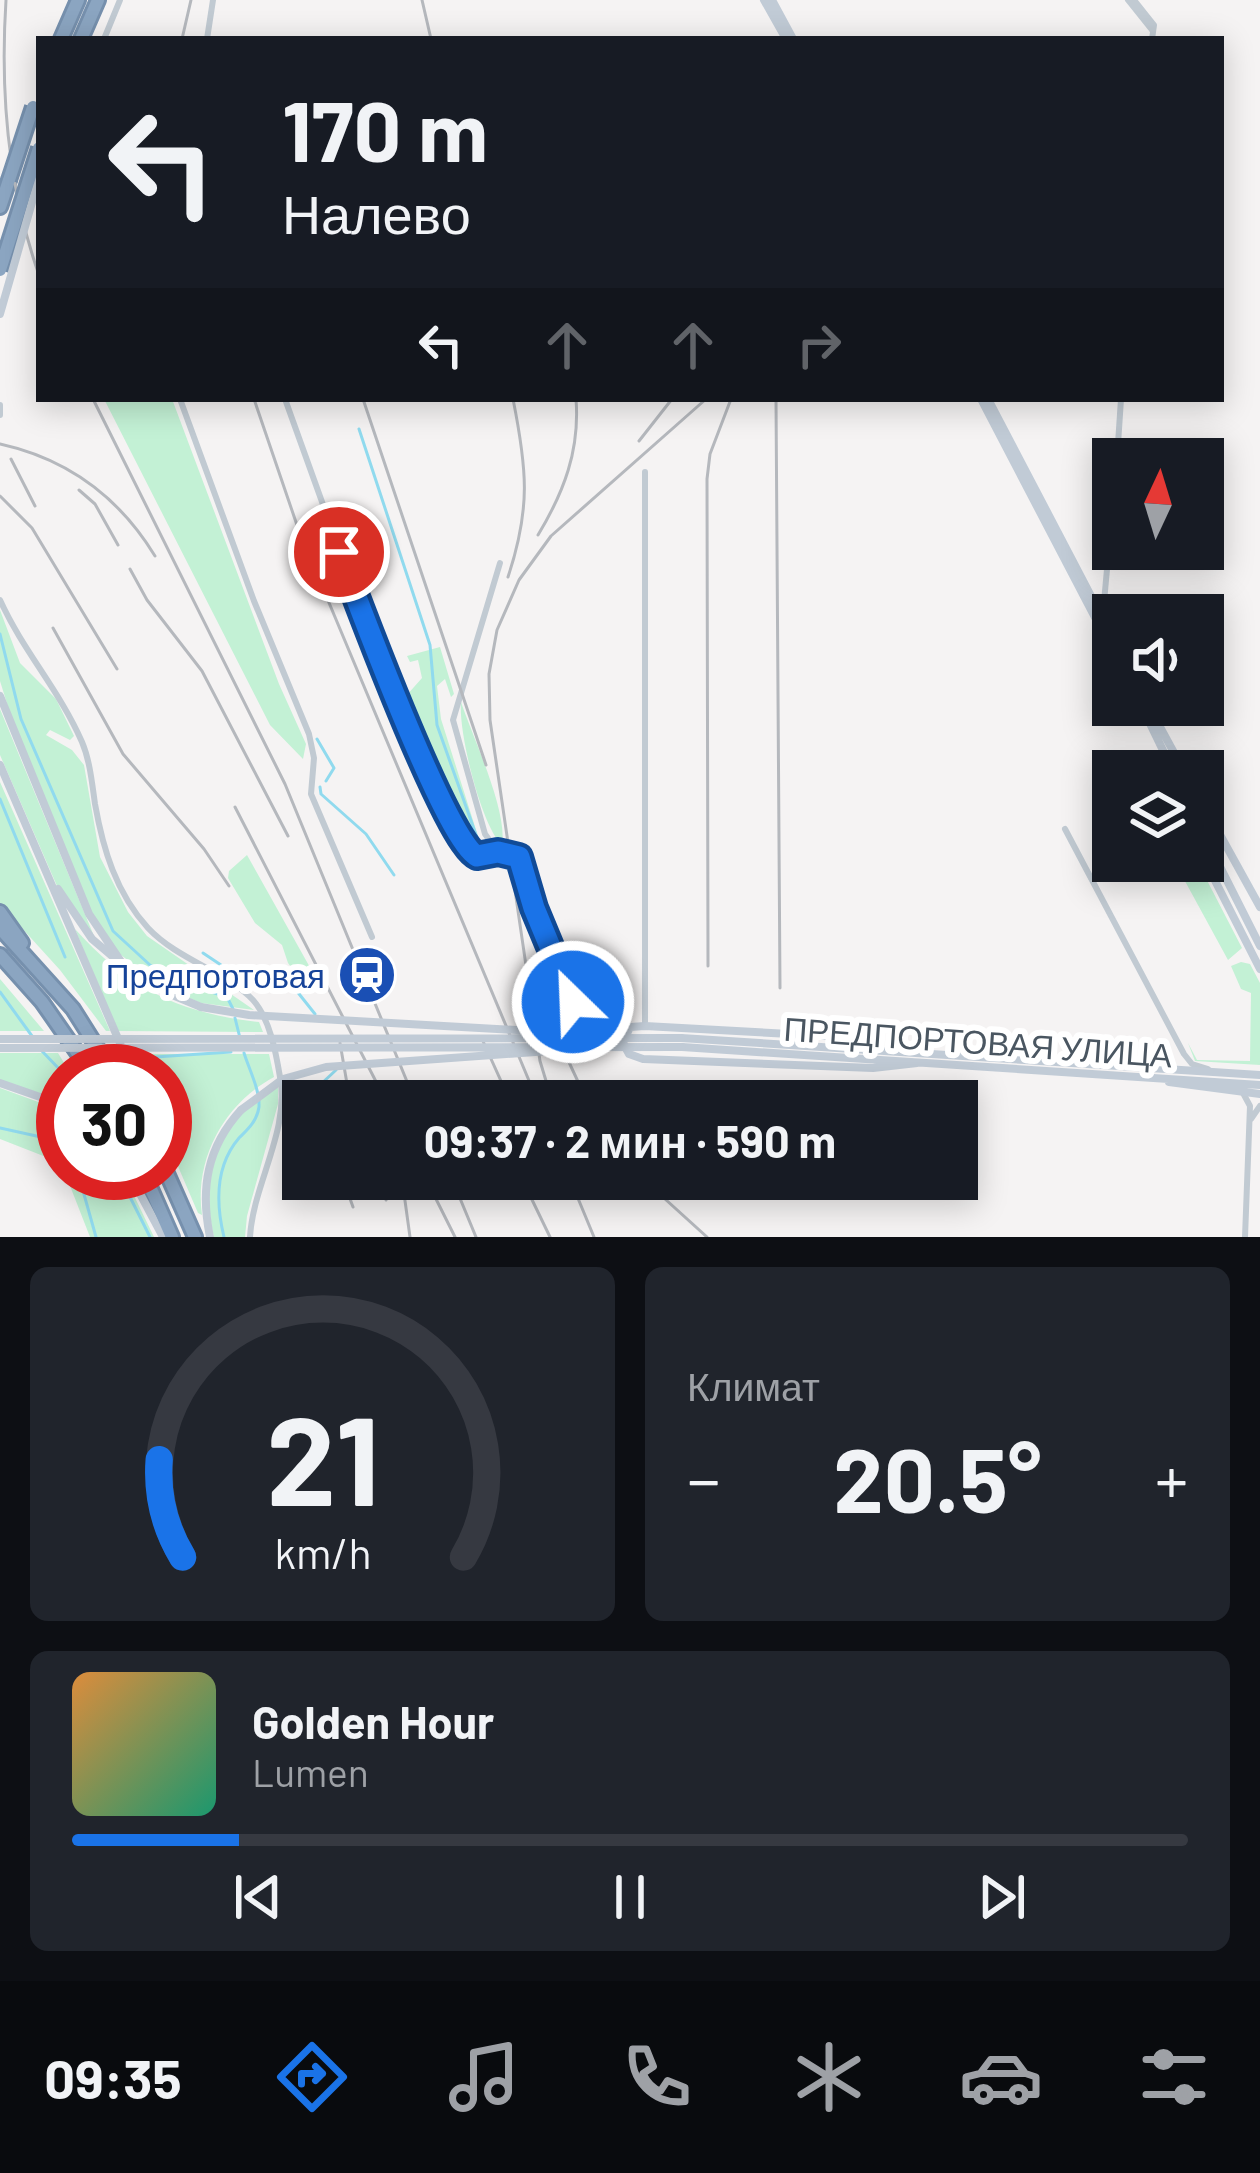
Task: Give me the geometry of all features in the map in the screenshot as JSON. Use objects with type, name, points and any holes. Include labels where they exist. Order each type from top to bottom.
[{"type":"highway","points":[[63,36],[78,0]]},
{"type":"highway","points":[[82,36],[98,0]]},
{"type":"highway","points":[[0,207],[36,102]]},
{"type":"highway","points":[[0,270],[36,157]]},
{"type":"highway","points":[[0,912],[28,955]]},
{"type":"highway","points":[[0,928],[73,1009],[95,1044]]},
{"type":"highway","points":[[0,960],[26,981],[71,1044]]},
{"type":"highway","points":[[156,1200],[172,1237]]},
{"type":"highway","points":[[179,1200],[195,1237]]},
{"type":"main road","points":[[768,0],[787,36]]},
{"type":"main road","points":[[0,197],[9,180]]},
{"type":"main road","points":[[0,314],[36,188]]},
{"type":"main road","points":[[986,402],[1092,605]]},
{"type":"main road","points":[[0,696],[89,914],[124,966]]},
{"type":"main road","points":[[0,766],[120,1044]]},
{"type":"main road","points":[[1224,842],[1260,908]]},
{"type":"main road","points":[[42,864],[92,939],[158,989],[201,1007],[249,1015],[692,1043]]},
{"type":"main road","points":[[1224,875],[1260,946]]},
{"type":"main road","points":[[1216,882],[1260,969]]},
{"type":"main road","points":[[863,1047],[823,1036],[645,1026],[630,1027],[624,1034],[625,1050],[643,1059],[872,1067],[925,1061]]},
{"type":"main road","points":[[0,1043],[595,1036]]},
{"type":"main road","points":[[0,1043],[692,1043]]},
{"type":"main road","name":"ПРЕДПОРТОВАЯ УЛИЦА","points":[[692,1043],[863,1047],[1260,1073]]},
{"type":"main road","name":"ПРЕДПОРТОВАЯ УЛИЦА","points":[[692,1043],[1260,1085]]},
{"type":"main road","points":[[210,1237],[204,1196],[219,1140],[241,1110],[283,1079],[326,1067],[586,1046]]},
{"type":"main road","points":[[1156,1077],[1188,1087],[1260,1094]]},
{"type":"main road","points":[[0,1083],[36,1096]]},
{"type":"main road","points":[[143,1200],[163,1237]]},
{"type":"street","points":[[105,36],[120,0]]},
{"type":"street","points":[[207,36],[213,0]]},
{"type":"street","points":[[1131,0],[1153,32]]},
{"type":"street","points":[[181,402],[309,734],[314,758],[311,794],[372,937]]},
{"type":"street","points":[[286,402],[362,613],[447,812],[470,854],[498,852],[519,857],[561,975],[584,1018],[601,1027],[630,1027]]},
{"type":"street","points":[[1118,438],[1121,402]]},
{"type":"street","points":[[0,405],[0,415]]},
{"type":"street","points":[[645,472],[645,1026]]},
{"type":"street","points":[[498,852],[477,814],[453,720],[500,563]]},
{"type":"street","points":[[0,600],[41,676],[62,697],[85,748],[104,846],[131,907],[168,946],[248,995],[265,1022],[280,1074],[282,1101],[252,1212],[250,1237]]},
{"type":"street","points":[[1065,829],[1184,1054],[1192,1064],[1219,1072]]},
{"type":"street","points":[[1175,1070],[1183,1064],[1184,1054]]},
{"type":"street","points":[[1243,1093],[1250,1103],[1245,1237]]},
{"type":"street","points":[[1250,1122],[1260,1106]]},
{"type":"green space","points":[[106,402],[173,402],[306,744],[303,759],[270,725]]},
{"type":"green space","points":[[0,610],[20,663],[56,699],[74,736],[70,740],[50,730],[46,735],[72,750],[84,765],[100,857],[128,912],[147,936],[254,1010],[201,1003],[161,986],[112,948],[92,915],[15,729],[0,681]]},
{"type":"green space","points":[[440,647],[454,694],[451,697],[445,679],[437,686],[441,719],[483,852],[460,830],[449,809],[405,703],[422,678],[418,660],[410,662],[407,656]]},
{"type":"green space","points":[[461,702],[495,794],[502,845],[486,819],[473,777]]},
{"type":"green space","points":[[0,709],[94,936],[57,886],[0,755]]},
{"type":"green space","points":[[0,782],[110,1031],[0,904]]},
{"type":"green space","points":[[247,855],[312,971],[299,978],[282,945],[255,923],[228,878],[229,871]]},
{"type":"green space","points":[[1185,882],[1208,882],[1242,948],[1228,960]]},
{"type":"green space","points":[[75,929],[115,968],[157,995],[204,1012],[259,1022],[263,1032],[117,1031]]},
{"type":"green space","points":[[1250,964],[1260,983],[1260,1065],[1195,1061],[1188,1043],[1197,1060],[1250,1061],[1251,993],[1241,989],[1231,966]]},
{"type":"green space","points":[[0,979],[44,1031],[0,1031]]},
{"type":"green space","points":[[0,1053],[36,1053],[36,1092],[0,1080]]},
{"type":"green space","points":[[192,1054],[269,1054],[274,1077],[241,1102],[216,1135],[203,1174],[202,1215],[192,1199]]},
{"type":"green space","points":[[278,1087],[278,1104],[245,1237],[214,1237],[209,1189],[220,1143],[242,1113]]},
{"type":"green space","points":[[0,1088],[36,1101],[36,1153],[0,1139]]},
{"type":"green space","points":[[76,1200],[136,1200],[154,1237],[90,1237]]},
{"type":"waterway","points":[[359,429],[430,645],[437,725],[480,846]]},
{"type":"waterway","points":[[0,634],[21,719],[113,931],[150,965],[227,997],[233,1009]]},
{"type":"waterway","points":[[317,739],[334,768],[326,781]]},
{"type":"waterway","points":[[320,787],[321,794],[366,834],[394,875]]},
{"type":"waterway","points":[[0,799],[65,957]]},
{"type":"waterway","points":[[203,953],[230,971],[284,975],[315,1014]]},
{"type":"waterway","points":[[0,992],[32,1036]]},
{"type":"waterway","points":[[235,1018],[240,1038]]},
{"type":"waterway","points":[[192,1055],[231,1052]]},
{"type":"waterway","points":[[224,1237],[219,1199],[225,1161],[259,1107],[244,1053]]},
{"type":"waterway","points":[[325,1080],[336,1070]]},
{"type":"waterway","points":[[0,1128],[36,1136]]},
{"type":"waterway","points":[[86,1200],[96,1237]]},
{"type":"waterway","points":[[132,1200],[150,1237]]},
{"type":"railway","points":[[6,0],[9,139],[36,266]]},
{"type":"railway","points":[[183,36],[191,0]]},
{"type":"railway","points":[[422,0],[430,36]]},
{"type":"railway","points":[[94,402],[285,784],[406,1080]]},
{"type":"railway","points":[[255,402],[299,531],[529,1080]]},
{"type":"railway","points":[[364,402],[486,765]]},
{"type":"railway","points":[[508,577],[524,488],[514,402]]},
{"type":"railway","points":[[538,535],[568,470],[576,402]]},
{"type":"railway","points":[[639,441],[670,402]]},
{"type":"railway","points":[[546,1080],[490,720],[489,674],[497,630],[519,580],[551,536],[703,402]]},
{"type":"railway","points":[[708,966],[707,479],[710,454],[730,402]]},
{"type":"railway","points":[[776,402],[780,988]]},
{"type":"railway","points":[[0,444],[48,460],[90,484],[125,516],[155,556]]},
{"type":"railway","points":[[11,459],[35,506]]},
{"type":"railway","points":[[79,490],[95,504],[118,545]]},
{"type":"railway","points":[[0,496],[32,528],[117,669]]},
{"type":"railway","points":[[130,569],[147,600],[202,671],[288,836]]},
{"type":"railway","points":[[53,628],[123,754],[204,849],[229,886]]},
{"type":"railway","points":[[235,807],[375,1080]]},
{"type":"railway","points":[[541,1002],[577,1080]]},
{"type":"railway","points":[[482,1039],[501,1080]]},
{"type":"railway","points":[[340,1043],[346,1080]]},
{"type":"railway","points":[[350,1200],[353,1207]]},
{"type":"railway","points":[[405,1200],[410,1237]]},
{"type":"railway","points":[[436,1200],[455,1237]]},
{"type":"railway","points":[[461,1200],[476,1237]]},
{"type":"railway","points":[[532,1200],[550,1237]]},
{"type":"railway","points":[[579,1200],[594,1237]]},
{"type":"railway","points":[[666,1200],[707,1237]]},
{"type":"place","name":"Предпортовая","points":[[367,975]]},
{"type":"route","points":[[339,552],[464,846],[477,856],[498,852],[519,857],[534,908],[573,1002]]}]
